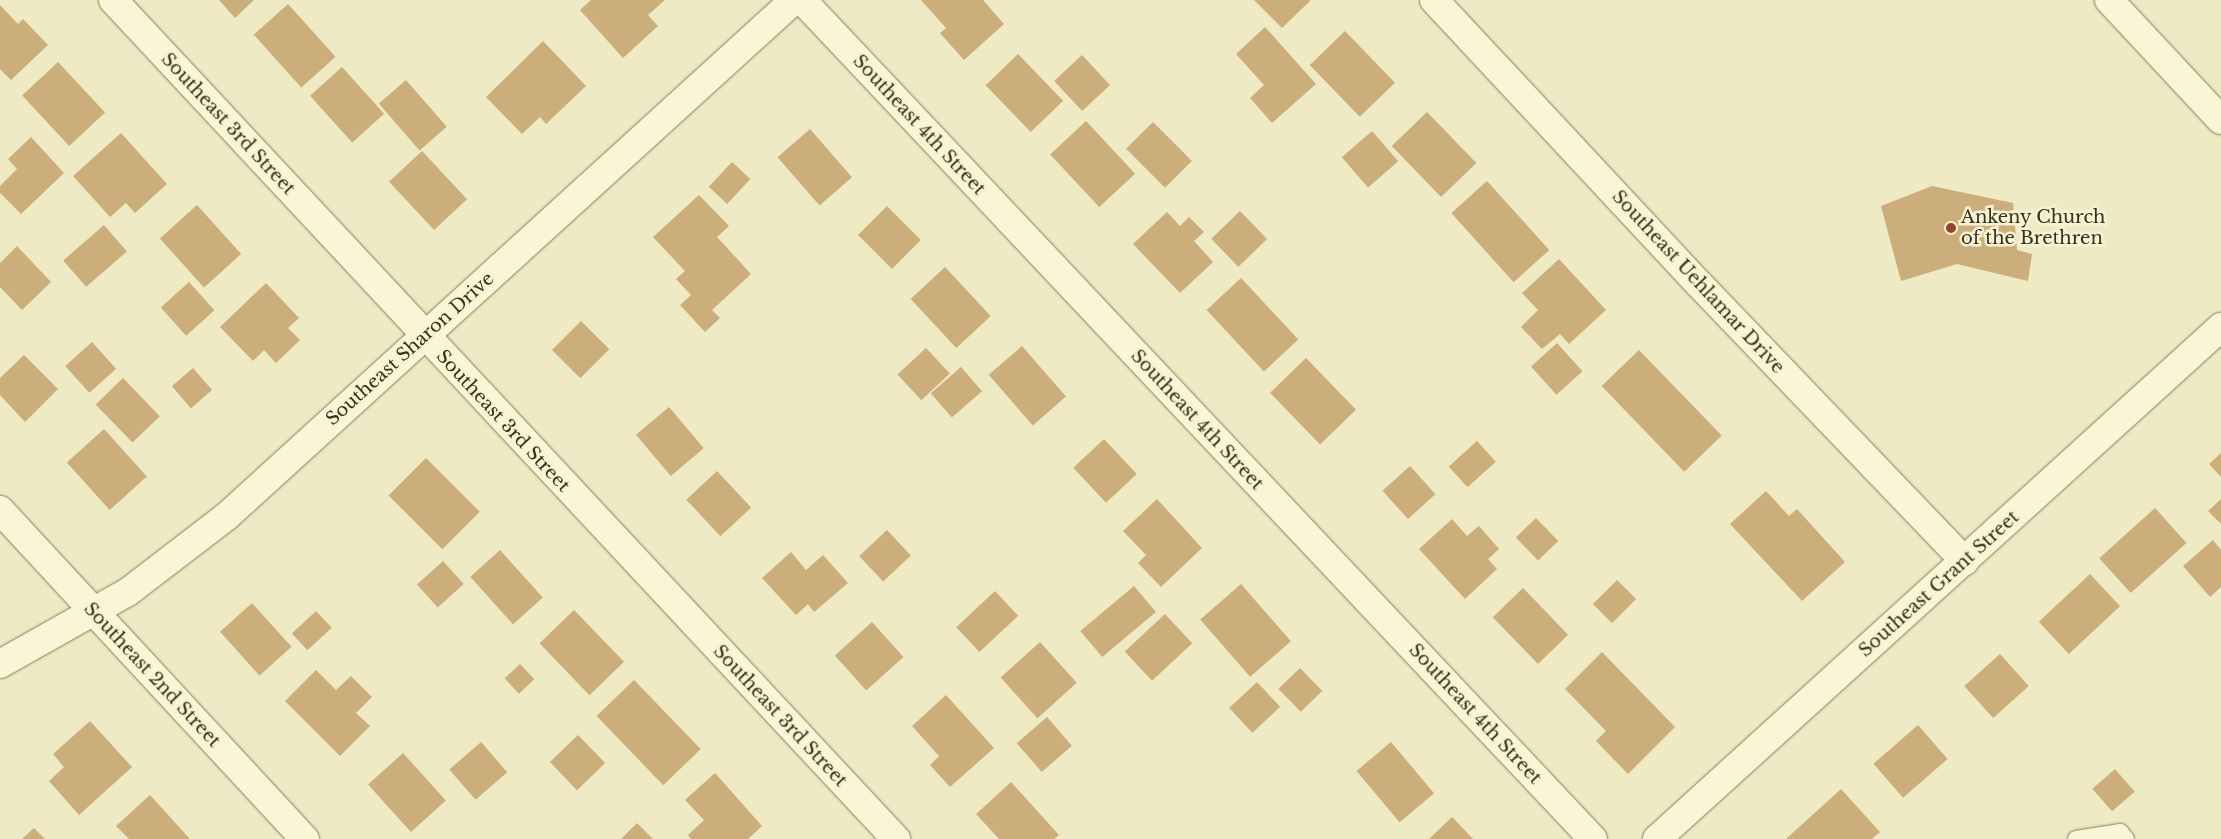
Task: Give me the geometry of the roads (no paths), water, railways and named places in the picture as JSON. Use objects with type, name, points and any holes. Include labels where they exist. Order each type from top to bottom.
[{"type":"street","name":"Southeast 3rd Street","points":[[113,0],[424,336],[896,839]]},
{"type":"street","name":"Southeast Sharon Drive","points":[[0,664],[128,592],[227,516],[794,0]]},
{"type":"street","name":"Southeast 4th Street","points":[[802,0],[1593,839]]},
{"type":"street","name":"Southeast Uehlamar Drive","points":[[1434,0],[1965,561]]},
{"type":"street","points":[[2109,0],[2221,120]]},
{"type":"street","name":"Southeast Grant Street","points":[[1657,839],[2221,327]]},
{"type":"street","name":"Southeast 2nd Street","points":[[0,510],[305,839]]},
{"type":"lane","points":[[2076,839],[2120,832],[2126,839]]},
{"type":"place","name":"Ankeny Church of the Brethren","points":[[1951,228]]}]
